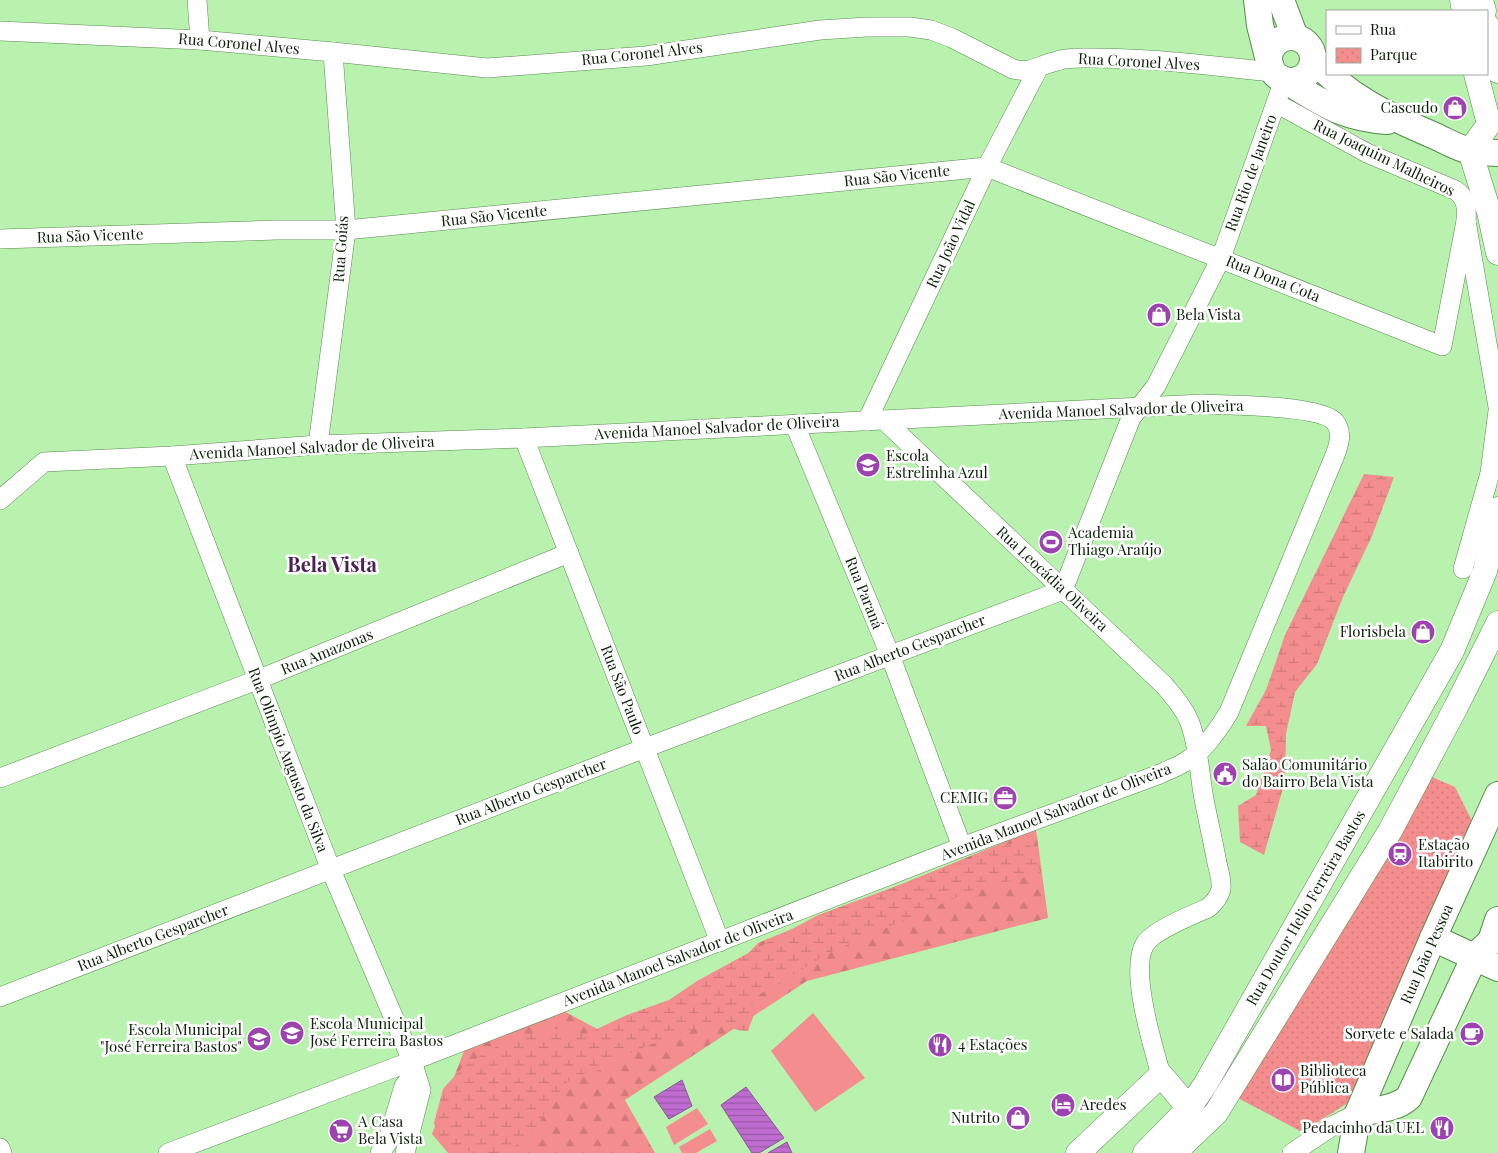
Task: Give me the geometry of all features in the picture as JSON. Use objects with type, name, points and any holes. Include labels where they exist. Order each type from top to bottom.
[{"type":"main road","points":[[1257,0],[1260,26],[1276,80]]},
{"type":"main road","points":[[1281,0],[1295,37]]},
{"type":"main road","points":[[1276,80],[1298,80],[1309,71],[1312,58],[1311,51],[1307,44],[1295,37],[1287,37],[1280,40],[1270,50],[1269,58],[1276,80],[1339,111],[1374,120],[1400,122]]},
{"type":"main road","points":[[1312,58],[1326,73]]},
{"type":"main road","points":[[1328,75],[1342,87],[1400,122],[1470,151],[1498,153]]},
{"type":"main road","name":"Rua João Pessoa","points":[[1351,1153],[1358,1113],[1433,938],[1498,795]]},
{"type":"main road","points":[[1358,1113],[1396,1105],[1405,1102],[1409,1098],[1475,956],[1491,941],[1498,920]]},
{"type":"main road","points":[[1433,938],[1498,968]]},
{"type":"street","points":[[197,0],[200,40]]},
{"type":"street","name":"Rua Coronel Alves","points":[[0,31],[200,40],[487,68],[646,56],[820,30],[910,27],[931,30],[952,38],[1013,69],[1025,71],[1064,59],[1113,58],[1276,80]]},
{"type":"street","points":[[1488,29],[1498,71]]},
{"type":"street","name":"Rua Goiás","points":[[318,445],[346,230],[333,52]]},
{"type":"street","name":"Rua João Vidal","points":[[876,420],[987,168],[1038,68]]},
{"type":"street","points":[[1476,75],[1489,124],[1498,147]]},
{"type":"street","name":"Rua Joaquim Malheiros","points":[[1276,80],[1342,140],[1367,153],[1455,190],[1463,197],[1467,211],[1466,221],[1498,407]]},
{"type":"street","name":"Rua Rio de Janeiro","points":[[1064,590],[1131,418],[1156,386],[1221,258],[1276,80]]},
{"type":"street","points":[[1489,124],[1470,151],[1489,212],[1498,253]]},
{"type":"street","name":"Rua São Vicente","points":[[0,239],[277,230],[346,230],[987,168]]},
{"type":"street","name":"Rua Dona Cota","points":[[987,168],[1442,346],[1466,221]]},
{"type":"street","name":"Avenida Manoel Salvador de Oliveira","points":[[0,500],[44,462],[172,456],[318,445],[524,438],[1202,404],[1278,407],[1319,414],[1330,417],[1339,430],[1340,438],[1335,455],[1228,712],[1213,735],[1186,762],[1160,774],[962,847],[720,942],[413,1066],[168,1153]]},
{"type":"street","points":[[1463,569],[1490,474],[1498,411]]},
{"type":"street","name":"Rua Leocádia Oliveira","points":[[876,420],[1064,590],[1164,685],[1177,700],[1190,723],[1198,752],[1204,798],[1221,889],[1214,903],[1208,908],[1162,930],[1152,937],[1145,944],[1141,955],[1141,984],[1147,1020],[1161,1075]]},
{"type":"street","name":"Rua Paraná","points":[[795,424],[890,655],[962,847]]},
{"type":"street","name":"Rua São Paulo","points":[[524,438],[720,942]]},
{"type":"street","name":"Rua Olímpio Augusto da Silva","points":[[172,456],[330,870],[413,1066]]},
{"type":"street","name":"Rua Doutor Helio Ferreira Bastos","points":[[1145,1153],[1189,1108],[1214,1070],[1452,650],[1485,571],[1498,509]]},
{"type":"street","name":"Rua Amazonas","points":[[0,778],[257,680],[569,554]]},
{"type":"street","name":"Rua Alberto Gesparcher","points":[[0,997],[645,748],[1064,590]]},
{"type":"street","points":[[1174,1153],[1216,1114],[1390,831],[1498,623]]},
{"type":"street","points":[[387,1150],[404,1086],[413,1066]]},
{"type":"street","points":[[405,1153],[421,1090],[413,1066]]},
{"type":"street","points":[[1078,1153],[1161,1075],[1189,1108]]},
{"type":"street","points":[[1292,1153],[1334,1125],[1358,1113]]},
{"type":"street","points":[[0,1148],[2,1153]]},
{"type":"green space","points":[[1364,474],[1394,477],[1372,536],[1343,597],[1317,664],[1295,692],[1286,734],[1285,781],[1264,855],[1240,842],[1238,806],[1256,795],[1271,750],[1266,726],[1246,726],[1266,690],[1285,635]]},
{"type":"green space","points":[[1432,777],[1455,787],[1472,821],[1354,1099],[1302,1132],[1234,1096]]},
{"type":"green space","points":[[1036,829],[1048,918],[807,981],[625,1100],[655,1153],[448,1153],[432,1134],[466,1046],[560,1009],[599,1030],[696,999],[734,968],[758,943]]},
{"type":"green space","points":[[1027,838],[1041,873],[973,890],[831,952],[752,999],[753,1017],[748,1031],[737,1030],[724,1024],[705,1025],[636,1050],[604,1069],[572,1077],[552,1100],[534,1132],[506,1153],[478,1153],[460,1150],[440,1141],[434,1123],[443,1089],[462,1068],[487,1051],[518,1037],[555,1029],[586,1034],[627,1015],[669,1000],[697,981],[818,915]]},
{"type":"green space","points":[[813,1013],[865,1078],[815,1112],[771,1051]]},
{"type":"green space","points":[[697,1108],[708,1124],[674,1145],[666,1127]]},
{"type":"green space","points":[[710,1129],[717,1141],[696,1153],[682,1153],[679,1147]]},
{"type":"shaded area","points":[[682,1080],[692,1106],[669,1119],[654,1097]]},
{"type":"shaded area","points":[[746,1087],[784,1138],[759,1153],[752,1153],[721,1105]]},
{"type":"shaded area","points":[[787,1142],[792,1153],[768,1153]]},
{"type":"place","name":"Cascudo","points":[[1455,108]]},
{"type":"place","name":"Bela Vista","points":[[1159,315]]},
{"type":"place","name":"Escola Estrelinha Azul","points":[[868,465]]},
{"type":"place","name":"Academia Thiago Araújo","points":[[1051,542]]},
{"type":"place","name":"Florisbela","points":[[1423,632]]},
{"type":"place","name":"Salão Comunitário do Bairro Bela Vista","points":[[1225,774]]},
{"type":"place","name":"CEMIG","points":[[1005,798]]},
{"type":"place","name":"Estação Itabirito","points":[[1400,854]]},
{"type":"place","name":"Escola Municipal José Ferreira Bastos","points":[[292,1033]]},
{"type":"place","name":"Sorvete e Salada","points":[[1472,1034]]},
{"type":"place","name":"Escola Municipal \"José Ferreira Bastos\"","points":[[259,1039]]},
{"type":"place","name":"4 Estações","points":[[940,1045]]},
{"type":"place","name":"Biblioteca Pública","points":[[1283,1080]]},
{"type":"place","name":"Aredes","points":[[1063,1105]]},
{"type":"place","name":"Nutrito","points":[[1018,1118]]},
{"type":"place","name":"Pedacinho da UEL","points":[[1442,1128]]},
{"type":"place","name":"A Casa Bela Vista","points":[[341,1131]]},
{"type":"district","name":"Bela Vista","points":[[332,565]]}]
